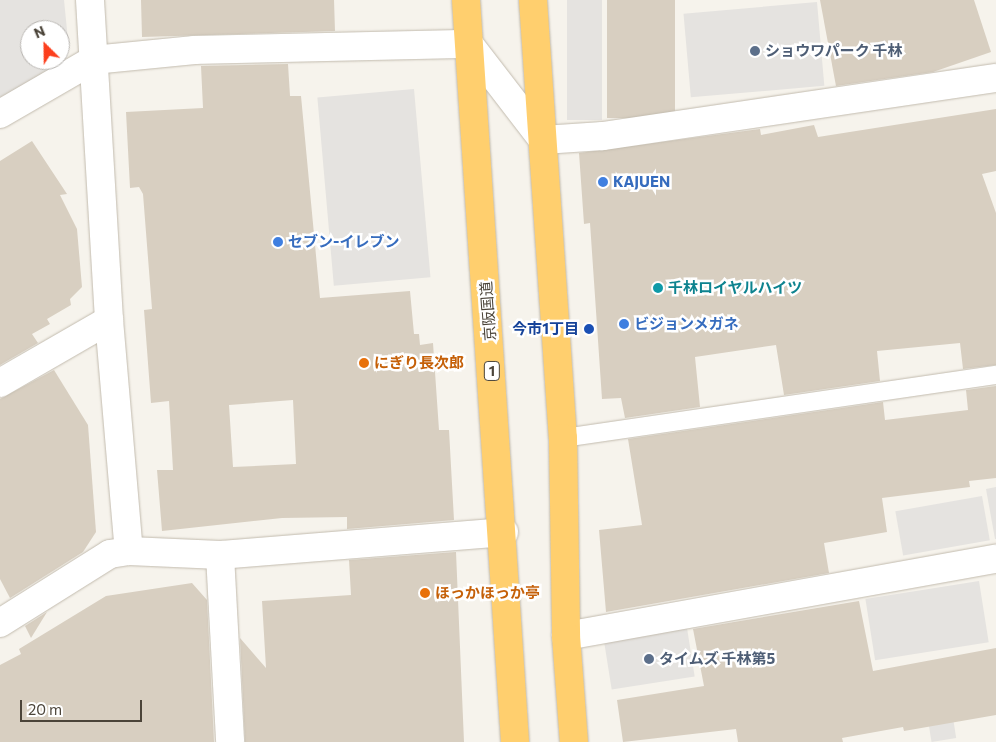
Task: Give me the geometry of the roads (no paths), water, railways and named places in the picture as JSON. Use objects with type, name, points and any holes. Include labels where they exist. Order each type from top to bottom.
[{"type":"highway","name":"京阪国道","points":[[466,0],[504,532],[516,742]]},
{"type":"highway","points":[[533,0],[563,438],[566,636],[574,742]]},
{"type":"street","points":[[90,0],[109,320],[129,551]]},
{"type":"street","points":[[0,114],[93,60],[194,50],[469,44],[543,140],[603,136],[996,78]]},
{"type":"street","points":[[0,383],[109,320]]},
{"type":"street","points":[[0,623],[110,554],[129,551],[220,555],[504,532]]},
{"type":"street","points":[[220,555],[230,742]]},
{"type":"street","points":[[566,636],[996,559]]},
{"type":"lane","points":[[563,438],[996,375]]},
{"type":"place","name":"ショウワパーク 千林","points":[[755,51]]},
{"type":"place","name":"KAJUEN","points":[[603,182]]},
{"type":"place","name":"セブン-イレブン","points":[[278,242]]},
{"type":"place","name":"千林ロイヤルハイツ","points":[[658,288]]},
{"type":"place","name":"ビジョンメガネ","points":[[624,324]]},
{"type":"place","name":"今市1丁目","points":[[589,329]]},
{"type":"place","name":"にぎり長次郎","points":[[364,363]]},
{"type":"place","name":"ほっかほっか亭","points":[[425,593]]},
{"type":"place","name":"タイムズ 千林第5","points":[[649,659]]}]
